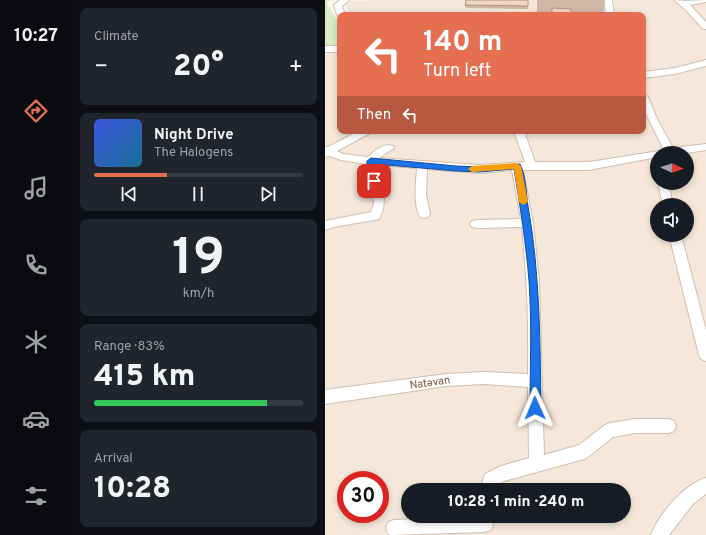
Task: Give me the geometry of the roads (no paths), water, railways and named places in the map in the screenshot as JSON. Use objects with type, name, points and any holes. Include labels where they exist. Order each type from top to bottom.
[{"type":"street","points":[[340,12],[338,4],[345,0]]},
{"type":"street","points":[[608,0],[610,12]]},
{"type":"street","points":[[681,2],[706,0]]},
{"type":"street","points":[[681,2],[706,27]]},
{"type":"street","points":[[325,49],[337,49]]},
{"type":"street","points":[[646,74],[675,71],[706,63]]},
{"type":"street","points":[[646,104],[652,119],[658,146]]},
{"type":"street","points":[[326,152],[361,134]]},
{"type":"street","points":[[520,134],[531,166]]},
{"type":"street","points":[[694,149],[706,147]]},
{"type":"street","points":[[325,226],[332,223],[375,216],[379,210],[380,203],[371,171],[371,161],[377,154],[389,148]]},
{"type":"street","points":[[326,152],[341,157],[371,161],[422,166],[479,169],[517,166],[589,166],[650,155]]},
{"type":"street","points":[[422,166],[421,195],[424,214]]},
{"type":"street","points":[[517,166],[527,223],[534,295],[537,464]]},
{"type":"street","points":[[476,224],[527,223]]},
{"type":"street","points":[[677,242],[706,355]]},
{"type":"street","name":"Natəvan","points":[[325,397],[446,380],[484,378],[535,381]]},
{"type":"street","points":[[490,483],[491,480],[501,474],[584,451],[610,430],[635,426],[669,426]]},
{"type":"street","points":[[659,535],[694,491],[706,486]]},
{"type":"street","points":[[394,528],[485,525]]}]
